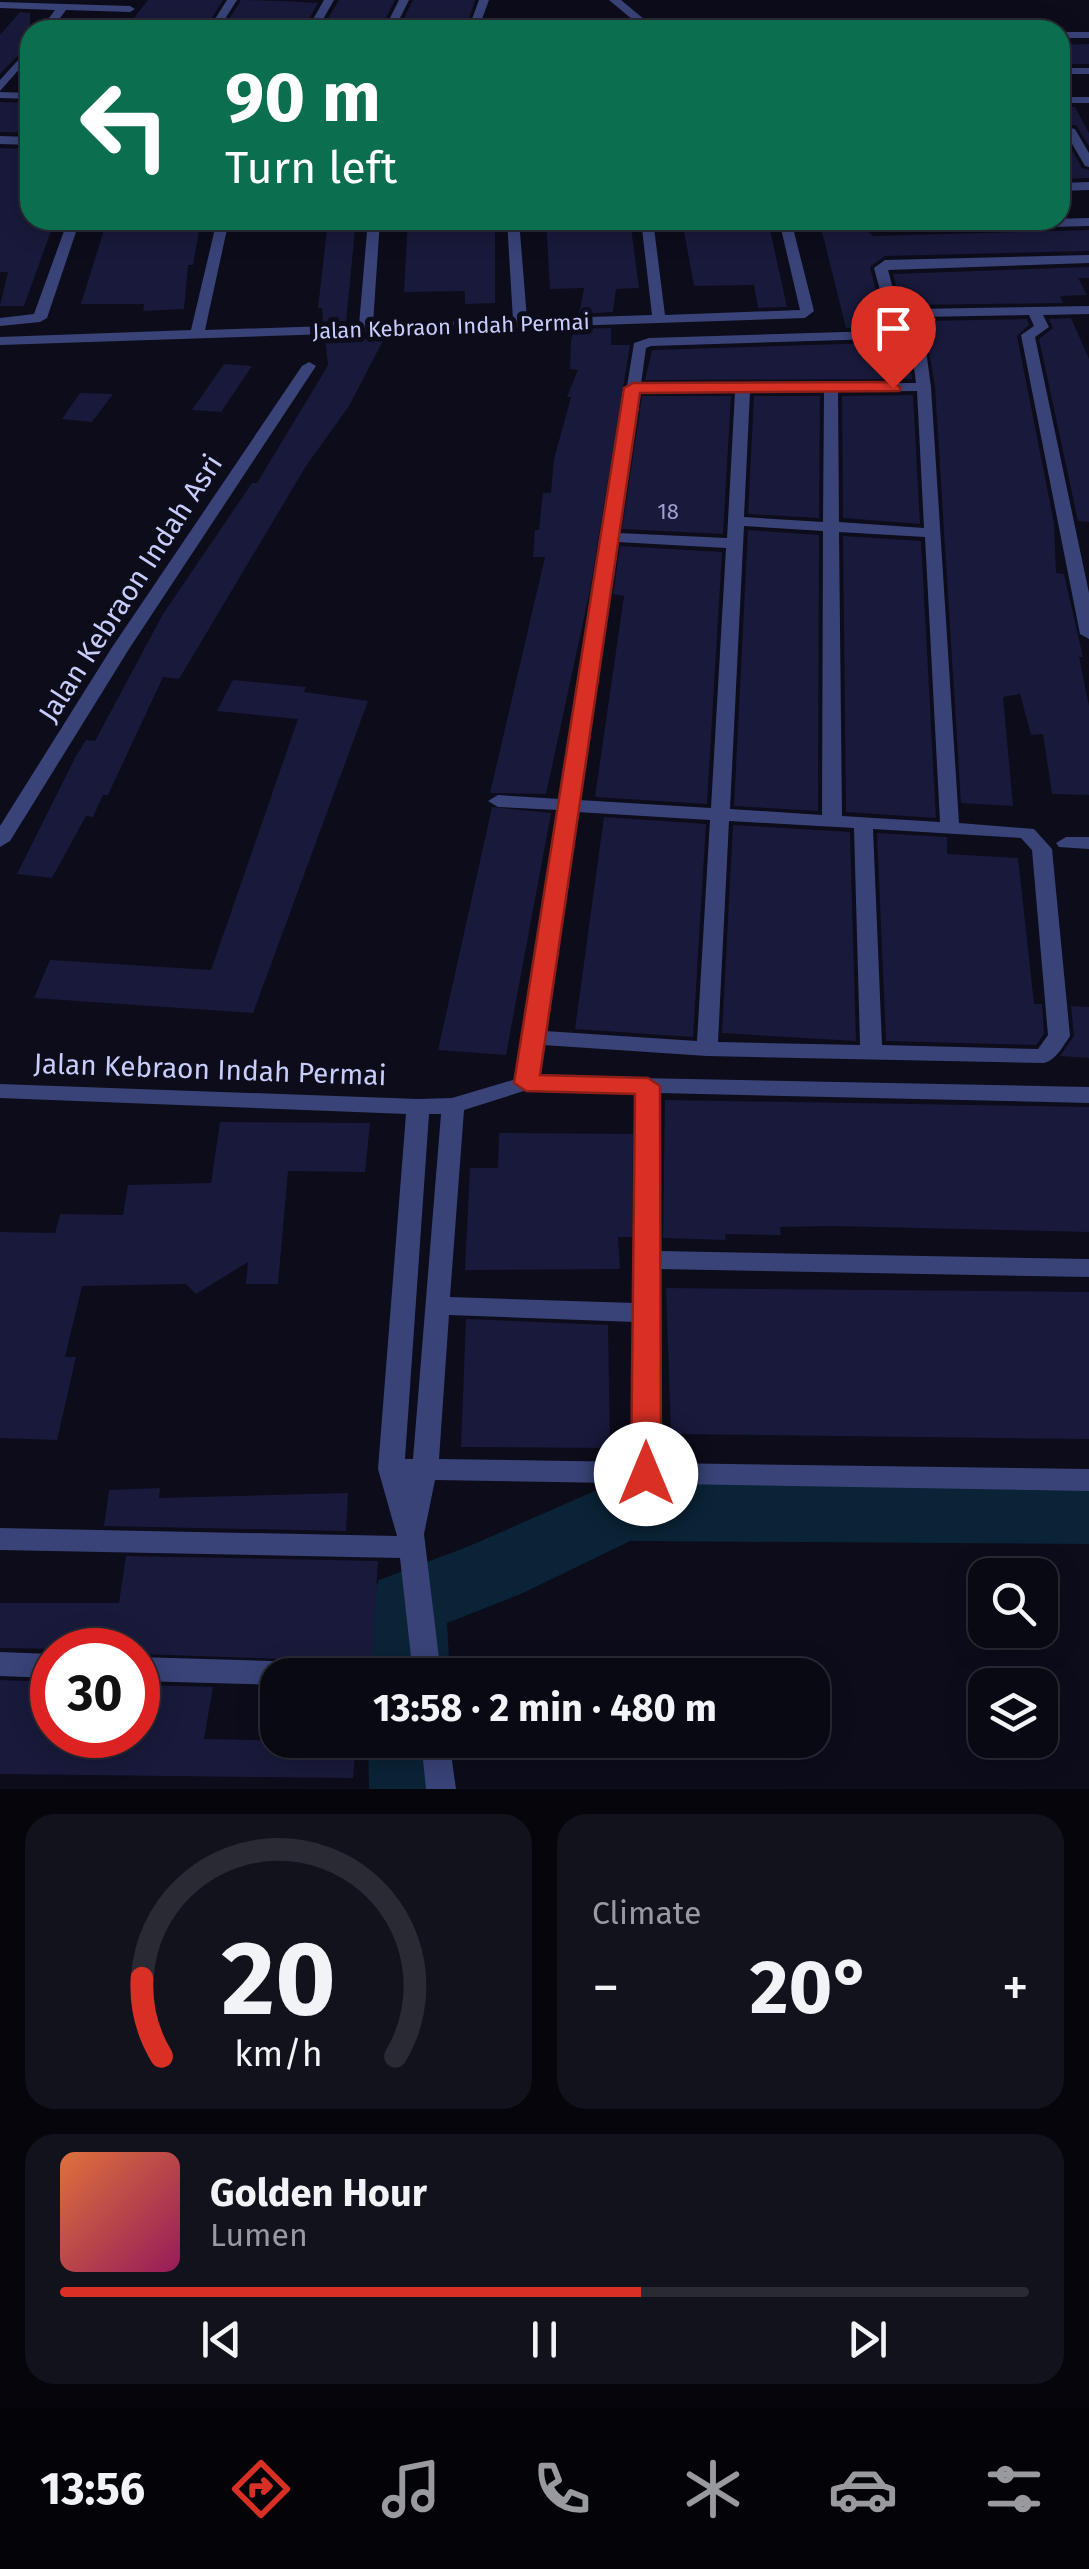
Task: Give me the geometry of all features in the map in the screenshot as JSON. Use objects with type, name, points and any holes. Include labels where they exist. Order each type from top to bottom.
[{"type":"street","points":[[614,0],[639,20]]},
{"type":"street","points":[[0,5],[130,10]]},
{"type":"street","points":[[53,20],[63,7]]},
{"type":"street","points":[[0,92],[20,64]]},
{"type":"street","points":[[1070,137],[1085,158]]},
{"type":"street","points":[[0,322],[40,318],[71,230]]},
{"type":"street","points":[[197,334],[220,230]]},
{"type":"street","points":[[366,328],[373,230]]},
{"type":"street","points":[[514,230],[520,323]]},
{"type":"street","points":[[648,230],[659,320]]},
{"type":"street","name":"Jalan Kebraon Indah Permai","points":[[0,341],[807,312],[787,230]]},
{"type":"street","points":[[874,230],[890,263]]},
{"type":"street","points":[[950,829],[924,388],[914,324],[890,302],[881,268],[890,263],[1089,258]]},
{"type":"street","points":[[526,1083],[638,346],[649,342],[1037,318],[1089,310]]},
{"type":"street","points":[[1037,318],[1028,335],[1089,634]]},
{"type":"street","name":"Jalan Kebraon Indah Asri","points":[[0,841],[120,650],[309,366]]},
{"type":"street","points":[[633,388],[924,388]]},
{"type":"street","points":[[707,1049],[743,388]]},
{"type":"street","points":[[831,388],[832,821]]},
{"type":"street","points":[[736,522],[933,533]]},
{"type":"street","points":[[610,537],[734,543]]},
{"type":"street","points":[[498,800],[1026,834],[1036,838],[1042,848],[1059,1036],[1044,1056],[707,1049],[534,1037]]},
{"type":"street","points":[[863,823],[871,1053]]},
{"type":"street","points":[[1066,843],[1089,843]]},
{"type":"street","name":"Jalan Kebraon Indah Permai","points":[[0,1092],[418,1107],[453,1106],[526,1083],[1089,1094]]},
{"type":"street","points":[[646,1474],[648,1086]]},
{"type":"street","points":[[409,1547],[425,1467],[453,1106]]},
{"type":"street","name":"Jalan Kebraon Indah Permai","points":[[391,1469],[418,1107]]},
{"type":"street","points":[[411,1204],[446,1202]]},
{"type":"street","points":[[645,1260],[1089,1268]]},
{"type":"street","points":[[439,1306],[645,1313]]},
{"type":"street","points":[[425,1658],[409,1547],[391,1469],[1089,1480]]},
{"type":"street","points":[[0,1540],[409,1547]]},
{"type":"street","points":[[0,1664],[30,1665]]},
{"type":"street","points":[[160,1670],[260,1673]]},
{"type":"street","points":[[437,1758],[440,1789]]},
{"type":"building","points":[[148,0],[223,0],[211,20],[132,20]]},
{"type":"building","points":[[241,0],[318,3],[309,20],[229,20]]},
{"type":"building","points":[[339,0],[395,0],[385,20],[327,20]]},
{"type":"building","points":[[413,0],[475,0],[468,20],[403,20]]},
{"type":"building","points":[[20,12],[30,13],[30,20],[20,20],[20,53],[0,74],[0,35]]},
{"type":"building","points":[[1089,44],[1089,64],[1070,64],[1070,45]]},
{"type":"building","points":[[0,102],[20,103],[20,133],[0,132]]},
{"type":"building","points":[[1070,107],[1075,107],[1089,133],[1089,146],[1076,125],[1070,125]]},
{"type":"building","points":[[1070,147],[1082,168],[1089,170],[1089,178],[1070,179]]},
{"type":"building","points":[[0,148],[20,149],[20,230],[51,230],[24,306],[0,306],[8,272],[0,272]]},
{"type":"building","points":[[104,230],[199,230],[193,265],[188,265],[184,309],[143,311],[144,304],[81,304]]},
{"type":"building","points":[[327,230],[355,230],[346,322],[323,322],[322,308],[318,308]]},
{"type":"building","points":[[407,230],[495,230],[495,303],[465,304],[465,291],[404,292]]},
{"type":"building","points":[[547,230],[631,230],[639,288],[616,289],[613,312],[579,314],[584,288],[550,289]]},
{"type":"building","points":[[684,230],[770,230],[787,307],[758,308],[754,285],[694,286]]},
{"type":"building","points":[[822,230],[866,230],[873,236],[1089,230],[1089,251],[885,256],[870,267],[879,303],[900,318],[904,326],[846,328]]},
{"type":"building","points":[[1089,267],[1089,278],[1078,278],[1087,295],[1060,296],[1063,303],[913,305],[899,298],[893,274]]},
{"type":"building","points":[[1071,318],[1089,359],[1089,522],[1078,521],[1039,339],[1053,328],[1049,319]]},
{"type":"building","points":[[1027,319],[1029,325],[1017,336],[1054,523],[1056,573],[1064,574],[1083,657],[1079,657],[1089,706],[1089,795],[1052,794],[1043,734],[1031,735],[1020,694],[1003,697],[1013,806],[961,803],[935,387],[924,321]]},
{"type":"building","points":[[611,328],[611,345],[630,345],[590,590],[546,794],[490,793],[545,557],[533,557],[535,530],[539,530],[543,493],[551,493],[554,459],[571,397],[567,397],[578,370],[570,369],[571,340],[575,329]]},
{"type":"building","points":[[385,337],[349,406],[306,466],[179,679],[163,677],[108,795],[103,795],[93,817],[86,816],[52,878],[17,874],[76,756],[86,740],[95,741],[163,614],[252,483],[257,483],[328,365],[325,338]]},
{"type":"building","points":[[907,342],[912,379],[645,380],[652,350]]},
{"type":"building","points":[[224,364],[252,366],[221,412],[192,410]]},
{"type":"building","points":[[80,393],[113,394],[92,422],[62,419]]},
{"type":"building","points":[[913,395],[920,524],[843,518],[842,396]]},
{"type":"building","points":[[642,396],[731,396],[723,534],[622,529]]},
{"type":"building","points":[[754,396],[820,396],[819,518],[748,514]]},
{"type":"building","points":[[748,530],[819,535],[818,811],[734,806]]},
{"type":"building","points":[[843,536],[921,541],[936,818],[846,812]]},
{"type":"building","points":[[620,546],[722,552],[707,804],[595,797],[624,596],[613,594]]},
{"type":"building","points":[[233,680],[306,687],[304,692],[368,701],[253,1013],[34,998],[50,960],[211,970],[298,719],[217,711]]},
{"type":"building","points":[[492,807],[551,813],[506,1055],[438,1050]]},
{"type":"building","points":[[604,817],[706,824],[693,1037],[575,1029]]},
{"type":"building","points":[[733,825],[850,832],[856,1041],[722,1033]]},
{"type":"building","points":[[877,833],[947,837],[947,854],[1018,858],[1034,1004],[1042,1004],[1044,1034],[1036,1045],[886,1041]]},
{"type":"building","points":[[1071,1006],[1089,1007],[1089,1058],[1060,1056],[1074,1036]]},
{"type":"building","points":[[665,1100],[1089,1107],[1089,1232],[833,1226],[780,1227],[781,1235],[725,1234],[726,1240],[663,1238]]},
{"type":"building","points":[[220,1122],[370,1123],[365,1172],[288,1171],[278,1284],[246,1284],[248,1262],[196,1294],[186,1284],[82,1286],[65,1357],[76,1357],[57,1440],[0,1438],[0,1232],[55,1233],[60,1214],[123,1215],[128,1185],[211,1183]]},
{"type":"building","points":[[499,1133],[633,1134],[632,1237],[618,1237],[620,1269],[465,1270],[470,1168],[498,1168]]},
{"type":"building","points":[[666,1288],[1089,1292],[1089,1439],[671,1434]]},
{"type":"building","points":[[466,1319],[608,1325],[610,1448],[461,1447]]},
{"type":"building","points":[[160,1488],[159,1498],[348,1493],[346,1531],[104,1526],[109,1490]]},
{"type":"building","points":[[126,1556],[378,1561],[372,1658],[160,1655],[160,1628],[30,1628],[30,1648],[0,1648],[0,1603],[119,1603]]},
{"type":"building","points":[[0,1680],[30,1681],[30,1758],[160,1758],[160,1686],[213,1687],[204,1739],[260,1740],[260,1758],[355,1758],[353,1778],[0,1774]]},
{"type":"waterway","points":[[409,1658],[407,1604],[495,1570],[622,1510],[1089,1513]]},
{"type":"waterway","points":[[410,1758],[411,1789]]},
{"type":"route","points":[[646,1474],[648,1086],[526,1083],[633,388],[893,388]]}]
